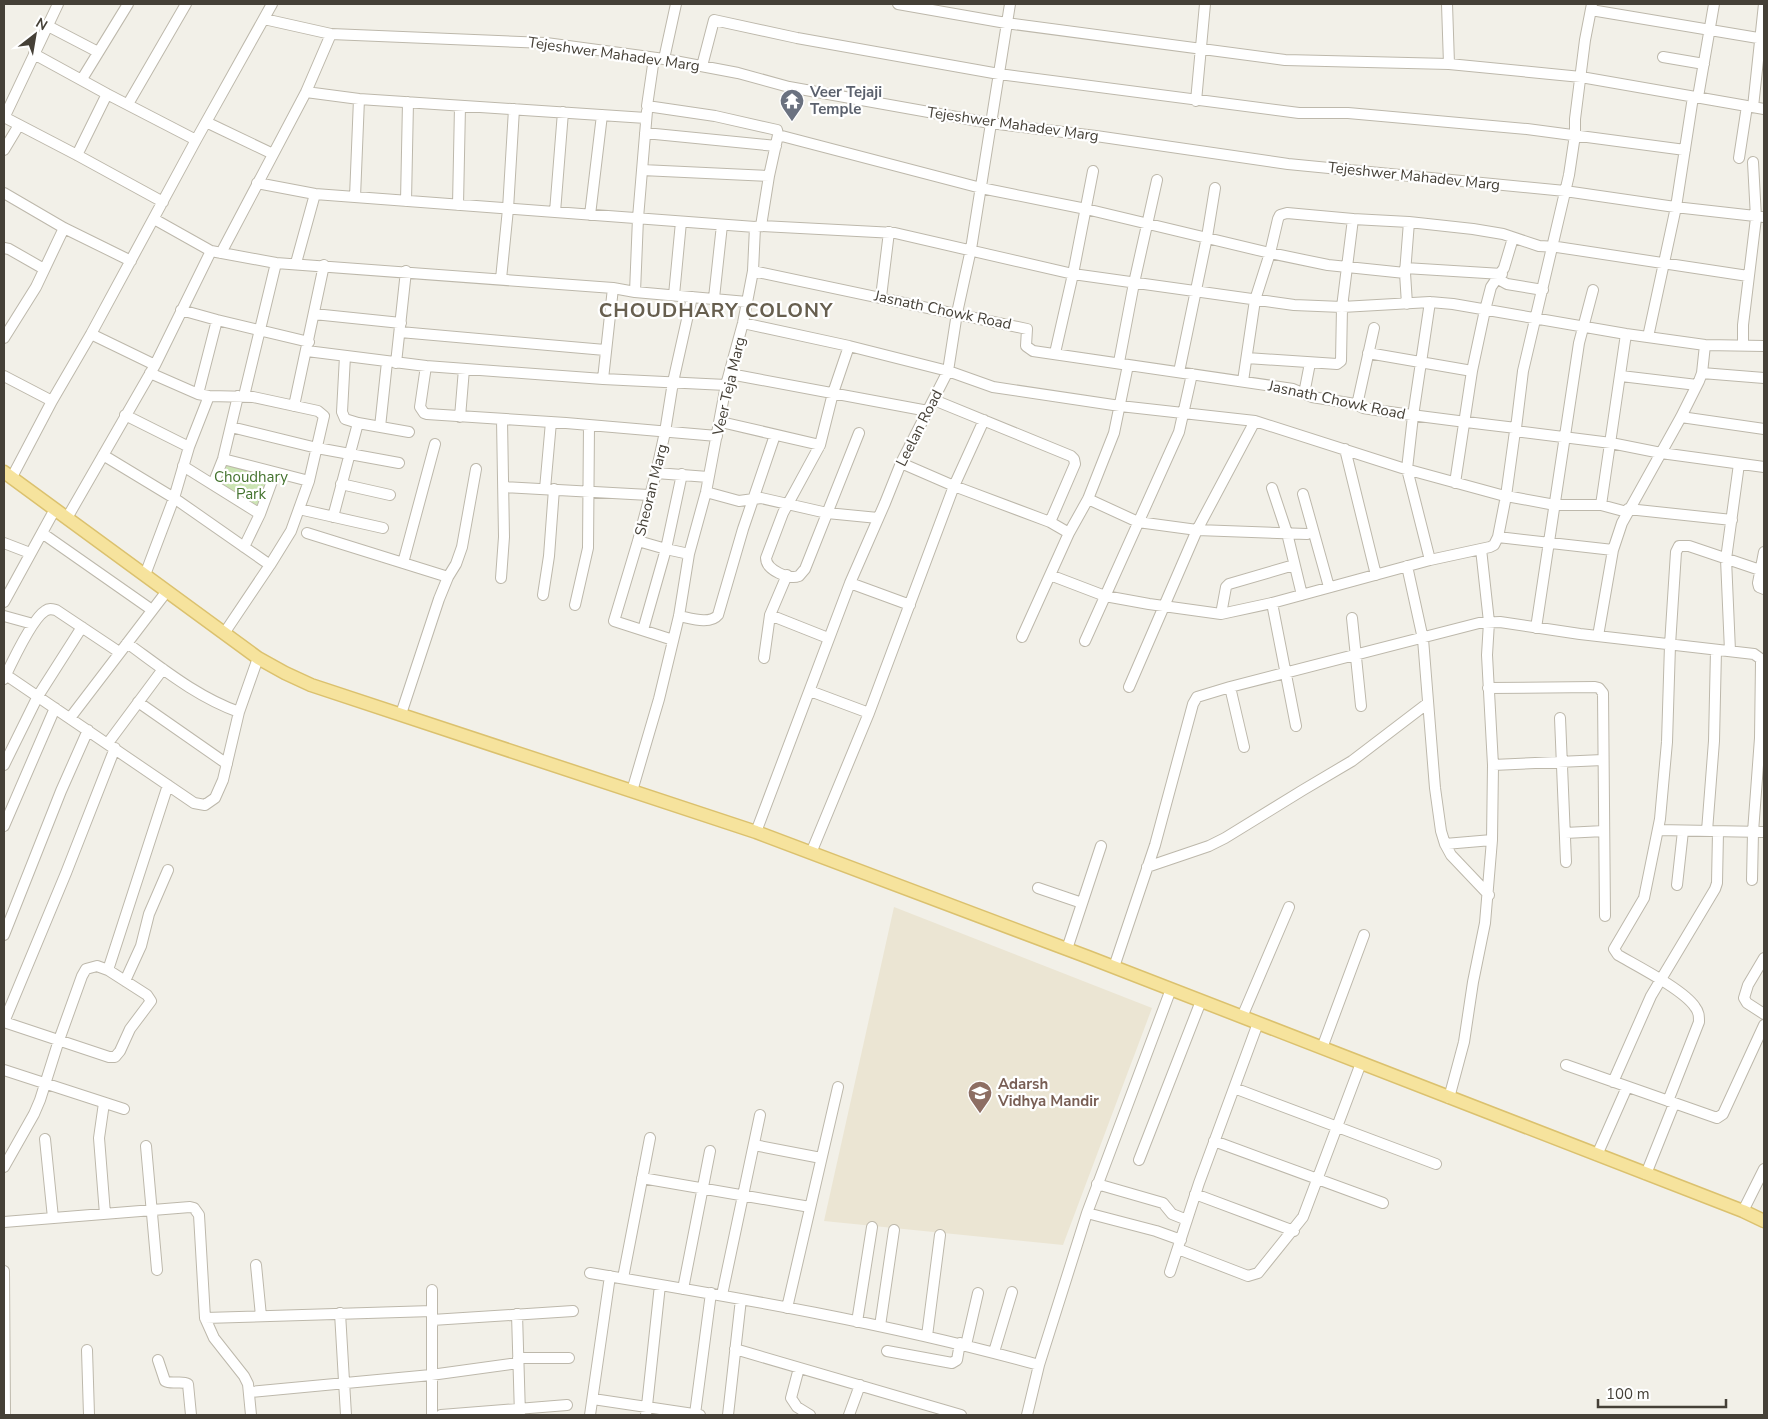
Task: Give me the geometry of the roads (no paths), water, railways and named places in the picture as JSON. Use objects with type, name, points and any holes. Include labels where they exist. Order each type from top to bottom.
[{"type":"main road","points":[[8,474],[258,658],[285,674],[311,685],[756,832],[1114,967],[1764,1221]]},
{"type":"street","points":[[58,4],[4,117],[163,202]]},
{"type":"street","points":[[82,80],[128,4]]},
{"type":"street","points":[[128,104],[186,4]]},
{"type":"street","points":[[8,474],[91,334],[272,4]]},
{"type":"street","points":[[635,292],[638,218],[647,106],[659,58],[676,4]]},
{"type":"street","points":[[898,4],[1006,23],[1285,60],[1449,64],[1581,78],[1764,109]]},
{"type":"street","name":"Leelan Road","points":[[756,832],[850,583],[901,462],[948,371],[957,313],[971,249],[1010,4]]},
{"type":"street","points":[[1196,100],[1203,4]]},
{"type":"street","points":[[1448,4],[1449,64]]},
{"type":"street","points":[[1648,337],[1704,64],[1714,4]]},
{"type":"street","points":[[1739,158],[1762,39],[1764,4]]},
{"type":"street","points":[[1592,7],[1762,39]]},
{"type":"street","name":"Jasnath Chowk Road","points":[[753,271],[1027,329],[1025,342],[1033,351],[1293,389],[1333,402],[1413,416],[1516,428],[1523,371],[1565,191],[1575,135],[1575,119],[1585,40],[1592,7]]},
{"type":"street","name":"Tejeshwer Mahadev Marg","points":[[264,19],[331,34],[546,43],[659,58],[738,73],[789,87],[992,123],[1288,164],[1565,191],[1675,207],[1760,216]]},
{"type":"street","points":[[702,66],[714,20],[797,38],[999,74],[1299,113],[1348,113],[1527,128],[1685,150]]},
{"type":"street","points":[[48,26],[98,52]]},
{"type":"street","points":[[68,518],[152,369],[181,310],[273,154],[306,92],[331,34]]},
{"type":"street","points":[[34,54],[196,140]]},
{"type":"street","points":[[1663,58],[1704,64]]},
{"type":"street","points":[[306,92],[359,99],[646,118]]},
{"type":"street","points":[[77,155],[107,94]]},
{"type":"street","points":[[355,197],[359,99]]},
{"type":"street","points":[[406,201],[408,102]]},
{"type":"street","points":[[458,205],[460,106]]},
{"type":"street","points":[[647,106],[755,124],[777,130],[778,135],[981,188],[1086,209],[1328,265],[1500,276],[1507,284],[1543,290]]},
{"type":"street","points":[[501,279],[508,209],[514,109]]},
{"type":"street","points":[[555,212],[563,112]]},
{"type":"street","points":[[590,215],[602,115]]},
{"type":"street","points":[[206,122],[273,154]]},
{"type":"street","points":[[4,150],[19,125]]},
{"type":"street","points":[[645,133],[776,146]]},
{"type":"street","name":"Veer Teja Marg","points":[[632,791],[660,699],[690,554],[706,492],[726,385],[743,323],[753,271],[758,226],[778,135]]},
{"type":"street","points":[[1743,345],[1743,324],[1748,276],[1760,216],[1753,162]]},
{"type":"street","points":[[642,170],[769,176]]},
{"type":"street","points":[[1056,353],[1093,171]]},
{"type":"street","points":[[1022,637],[1069,533],[1088,499],[1114,432],[1120,406],[1134,283],[1157,180]]},
{"type":"street","points":[[256,184],[315,194],[508,209],[722,225],[889,232],[971,249],[1073,274],[1255,300],[1294,305],[1342,307],[1430,302],[1705,345],[1764,346]]},
{"type":"street","points":[[1179,372],[1207,237],[1215,188]]},
{"type":"street","points":[[4,193],[64,228],[130,262]]},
{"type":"street","points":[[296,263],[315,194]]},
{"type":"street","points":[[1243,381],[1255,300],[1270,253],[1278,219],[1283,213],[1410,222],[1502,234],[1539,246],[1748,276]]},
{"type":"street","points":[[154,219],[216,252],[276,263],[324,265],[613,288],[635,292],[747,302]]},
{"type":"street","points":[[1247,358],[1337,364],[1342,361],[1342,307],[1353,219]]},
{"type":"street","points":[[674,295],[681,222]]},
{"type":"street","points":[[1407,304],[1405,271],[1410,222]]},
{"type":"street","points":[[714,298],[722,225]]},
{"type":"street","points":[[4,338],[25,307],[64,228]]},
{"type":"street","points":[[880,297],[889,232]]},
{"type":"street","points":[[1456,484],[1472,371],[1485,310],[1491,286],[1500,276],[1513,238]]},
{"type":"street","points":[[4,248],[44,269]]},
{"type":"street","points":[[213,484],[223,459],[261,330],[276,263]]},
{"type":"street","points":[[294,406],[324,265]]},
{"type":"street","points":[[380,427],[400,328],[406,272]]},
{"type":"street","points":[[603,379],[613,288]]},
{"type":"street","points":[[1536,628],[1579,343],[1593,290]]},
{"type":"street","name":"Sheoran Marg","points":[[673,640],[614,621],[656,473],[692,296]]},
{"type":"street","points":[[1430,302],[1407,469],[1430,560]]},
{"type":"street","points":[[181,310],[261,330],[345,356],[392,363],[603,379],[726,385]]},
{"type":"street","points":[[314,314],[400,328],[605,350]]},
{"type":"street","points":[[145,575],[174,498],[189,447],[203,395],[217,320]]},
{"type":"street","points":[[743,323],[849,346],[948,371],[993,387],[1120,406],[1255,421],[1456,484],[1506,496],[1555,505],[1601,506],[1732,520]]},
{"type":"street","points":[[1357,405],[1374,328]]},
{"type":"street","points":[[91,334],[152,369],[203,395],[241,396],[318,411],[324,416],[309,481],[285,543],[225,632]]},
{"type":"street","points":[[1601,506],[1626,334]]},
{"type":"street","points":[[1598,636],[1617,536],[1628,510],[1697,386],[1702,373],[1705,345]]},
{"type":"street","points":[[849,346],[833,392],[820,445],[787,505],[766,558],[766,563],[773,570],[795,578],[805,569],[859,433]]},
{"type":"street","points":[[1368,353],[1472,371]]},
{"type":"street","points":[[345,356],[342,412],[345,419],[409,432]]},
{"type":"street","points":[[1304,394],[1310,363]]},
{"type":"street","points":[[426,366],[420,407],[427,414],[717,436]]},
{"type":"street","points":[[460,417],[464,369]]},
{"type":"street","points":[[1702,373],[1764,378]]},
{"type":"street","points":[[730,374],[833,392],[928,412]]},
{"type":"street","points":[[1085,641],[1174,442],[1184,412],[1192,374]]},
{"type":"street","points":[[4,376],[52,401]]},
{"type":"street","points":[[1620,376],[1697,386]]},
{"type":"street","points":[[934,400],[1067,453],[1074,459],[1075,464],[1050,522]]},
{"type":"street","points":[[125,415],[189,447]]},
{"type":"street","points":[[1681,417],[1764,429]]},
{"type":"street","points":[[501,578],[504,536],[502,420]]},
{"type":"street","points":[[811,853],[869,713],[954,486],[984,420]]},
{"type":"street","points":[[1129,687],[1197,530],[1255,421]]},
{"type":"street","points":[[543,595],[549,556],[551,422]]},
{"type":"street","points":[[720,422],[820,445]]},
{"type":"street","points":[[333,517],[358,423]]},
{"type":"street","points":[[575,605],[588,548],[589,425]]},
{"type":"street","points":[[231,427],[317,448],[399,464]]},
{"type":"street","points":[[1050,575],[1105,596],[1221,614],[1272,603],[1376,574],[1494,545],[1498,537],[1506,496],[1516,431],[1611,443],[1661,453],[1764,467]]},
{"type":"street","points":[[678,616],[709,621],[716,618],[743,528],[775,435]]},
{"type":"street","points":[[403,563],[435,444]]},
{"type":"street","points":[[1345,449],[1376,574]]},
{"type":"street","points":[[103,455],[174,498],[270,565]]},
{"type":"street","points":[[223,459],[309,481]]},
{"type":"street","points":[[901,462],[954,486],[1050,522],[1069,533]]},
{"type":"street","points":[[1730,651],[1726,559],[1739,464]]},
{"type":"street","points":[[183,466],[260,514]]},
{"type":"street","points":[[401,714],[434,613],[462,546],[476,469]]},
{"type":"street","points":[[244,547],[260,514],[275,473]]},
{"type":"street","points":[[656,473],[708,477]]},
{"type":"street","points":[[643,630],[666,549],[682,474]]},
{"type":"street","points":[[342,484],[390,495]]},
{"type":"street","points":[[504,487],[649,495]]},
{"type":"street","points":[[1272,488],[1287,533],[1302,594]]},
{"type":"street","points":[[706,492],[739,501],[746,502],[760,498],[827,513],[878,518]]},
{"type":"street","points":[[1302,494],[1329,587]]},
{"type":"street","points":[[1088,499],[1138,522],[1197,530],[1307,534]]},
{"type":"street","points":[[4,602],[55,509]]},
{"type":"street","points":[[299,509],[383,528]]},
{"type":"street","points":[[42,532],[152,610]]},
{"type":"street","points":[[307,533],[448,577]]},
{"type":"street","points":[[1498,537],[1613,550]]},
{"type":"street","points":[[638,541],[690,554]]},
{"type":"street","points":[[4,544],[30,553]]},
{"type":"street","points":[[1646,1174],[1699,1018],[1695,1006],[1690,1000],[1661,980],[1618,955],[1614,949],[1644,898],[1658,830],[1663,798],[1670,645],[1677,549],[1682,545],[1689,546],[1760,570]]},
{"type":"street","points":[[1449,1098],[1464,1042],[1489,894],[1493,765],[1487,655],[1489,622],[1481,549]]},
{"type":"street","points":[[1764,552],[1758,585],[1761,589],[1764,589]]},
{"type":"street","points":[[1221,614],[1228,584],[1294,565]]},
{"type":"street","points":[[1408,566],[1423,639],[1434,788],[1441,831],[1451,855],[1489,894]]},
{"type":"street","points":[[764,658],[770,615],[787,575]]},
{"type":"street","points":[[850,583],[910,605]]},
{"type":"street","points":[[70,718],[119,652],[168,591]]},
{"type":"street","points":[[1272,603],[1296,726]]},
{"type":"street","points":[[119,652],[56,610],[48,609],[43,612],[34,624],[5,677],[38,696],[194,803],[205,806],[215,798],[223,780],[239,712],[258,658]]},
{"type":"street","points":[[770,615],[828,638]]},
{"type":"street","points":[[4,616],[34,624]]},
{"type":"street","points":[[1352,618],[1361,706]]},
{"type":"street","points":[[1114,967],[1147,867],[1197,693],[1285,674],[1489,622],[1754,654],[1761,659],[1760,738],[1753,832],[1752,880]]},
{"type":"street","points":[[4,766],[38,696],[82,627]]},
{"type":"street","points":[[127,643],[205,697],[239,712]]},
{"type":"street","points":[[1707,832],[1714,741],[1716,650]]},
{"type":"street","points":[[4,1167],[34,1114],[59,1040],[86,969],[97,966],[108,970],[147,995],[151,1001],[130,1029],[118,1055],[114,1057],[109,1057],[59,1040],[4,1022],[66,873],[111,746],[138,702],[163,669]]},
{"type":"street","points":[[1230,687],[1244,747]]},
{"type":"street","points":[[1488,688],[1595,687],[1599,688],[1603,694],[1605,916]]},
{"type":"street","points":[[810,691],[869,713]]},
{"type":"street","points":[[138,702],[226,764]]},
{"type":"street","points":[[1147,867],[1209,846],[1225,838],[1352,761],[1428,703]]},
{"type":"street","points":[[4,826],[55,708]]},
{"type":"street","points":[[1560,718],[1566,862]]},
{"type":"street","points":[[4,935],[61,791],[88,730]]},
{"type":"street","points":[[1493,765],[1603,760]]},
{"type":"street","points":[[108,970],[168,785]]},
{"type":"street","points":[[1658,830],[1764,832]]},
{"type":"street","points":[[1564,833],[1604,831]]},
{"type":"street","points":[[1676,885],[1684,831]]},
{"type":"street","points":[[1613,1082],[1651,996],[1715,889],[1717,882],[1718,832]]},
{"type":"street","points":[[1445,844],[1492,840]]},
{"type":"street","points":[[1066,949],[1101,846]]},
{"type":"street","points":[[1753,863],[1764,863]]},
{"type":"street","points":[[126,981],[141,946],[150,914],[168,870]]},
{"type":"street","points":[[1038,888],[1082,903]]},
{"type":"street","points":[[1242,1017],[1289,907]]},
{"type":"street","points":[[1322,1048],[1364,935]]},
{"type":"street","points":[[1764,958],[1744,992],[1744,998],[1747,1003],[1764,1014]]},
{"type":"street","points":[[1027,1415],[1039,1365],[1087,1213],[1171,990]]},
{"type":"street","points":[[1139,1160],[1201,1001]]},
{"type":"street","points":[[1170,1272],[1195,1194],[1258,1023]]},
{"type":"street","points":[[1566,1065],[1712,1117],[1720,1117],[1764,1025]]},
{"type":"street","points":[[1087,1213],[1156,1231],[1243,1275],[1253,1276],[1258,1273],[1294,1231],[1303,1217],[1361,1063]]},
{"type":"street","points":[[4,1070],[124,1109]]},
{"type":"street","points":[[787,1308],[838,1087]]},
{"type":"street","points":[[1597,1155],[1627,1087]]},
{"type":"street","points":[[1234,1088],[1436,1164]]},
{"type":"street","points":[[104,1102],[99,1138],[105,1214]]},
{"type":"street","points":[[593,1399],[647,1411],[698,1415],[716,1294],[743,1196],[760,1115]]},
{"type":"street","points":[[623,1278],[650,1138]]},
{"type":"street","points":[[45,1139],[53,1218]]},
{"type":"street","points":[[1214,1142],[1383,1203]]},
{"type":"street","points":[[754,1145],[821,1158]]},
{"type":"street","points":[[146,1146],[157,1270]]},
{"type":"street","points":[[683,1288],[710,1151]]},
{"type":"street","points":[[1742,1211],[1764,1169]]},
{"type":"street","points":[[642,1178],[810,1207]]},
{"type":"street","points":[[1098,1184],[1163,1203],[1172,1214],[1187,1220]]},
{"type":"street","points":[[1195,1194],[1294,1231]]},
{"type":"street","points":[[4,1222],[190,1207],[197,1211],[205,1318],[214,1338],[244,1376],[250,1392],[251,1415]]},
{"type":"street","points":[[857,1322],[872,1227]]},
{"type":"street","points":[[880,1326],[894,1230]]},
{"type":"street","points":[[927,1336],[940,1235]]},
{"type":"street","points":[[256,1265],[261,1316]]},
{"type":"street","points":[[4,1271],[5,1415]]},
{"type":"street","points":[[590,1273],[716,1294],[880,1326],[963,1344],[1039,1365]]},
{"type":"street","points":[[590,1415],[610,1276]]},
{"type":"street","points":[[647,1411],[660,1285]]},
{"type":"street","points":[[432,1290],[432,1415]]},
{"type":"street","points":[[994,1352],[1012,1292]]},
{"type":"street","points":[[887,1351],[952,1363],[957,1360],[978,1294]]},
{"type":"street","points":[[728,1415],[741,1299]]},
{"type":"street","points":[[205,1318],[340,1313],[432,1315],[573,1312]]},
{"type":"street","points":[[340,1313],[346,1415]]},
{"type":"street","points":[[517,1314],[520,1411]]},
{"type":"street","points":[[735,1349],[860,1385],[933,1411],[961,1415]]},
{"type":"street","points":[[87,1350],[89,1415]]},
{"type":"street","points":[[250,1392],[431,1375],[518,1361],[570,1358]]},
{"type":"street","points":[[158,1360],[165,1381],[188,1384],[191,1415]]},
{"type":"street","points":[[799,1368],[791,1398],[796,1407],[810,1415]]},
{"type":"street","points":[[849,1415],[860,1385]]},
{"type":"street","points":[[441,1415],[520,1411],[567,1404]]},
{"type":"place","name":"Veer Tejaji Temple","points":[[792,122]]},
{"type":"place","name":"Adarsh Vidhya Mandir","points":[[980,1114]]},
{"type":"district","name":"CHOUDHARY COLONY","points":[[716,310]]},
{"type":"park label","name":"Choudhary Park","points":[[251,486]]}]
